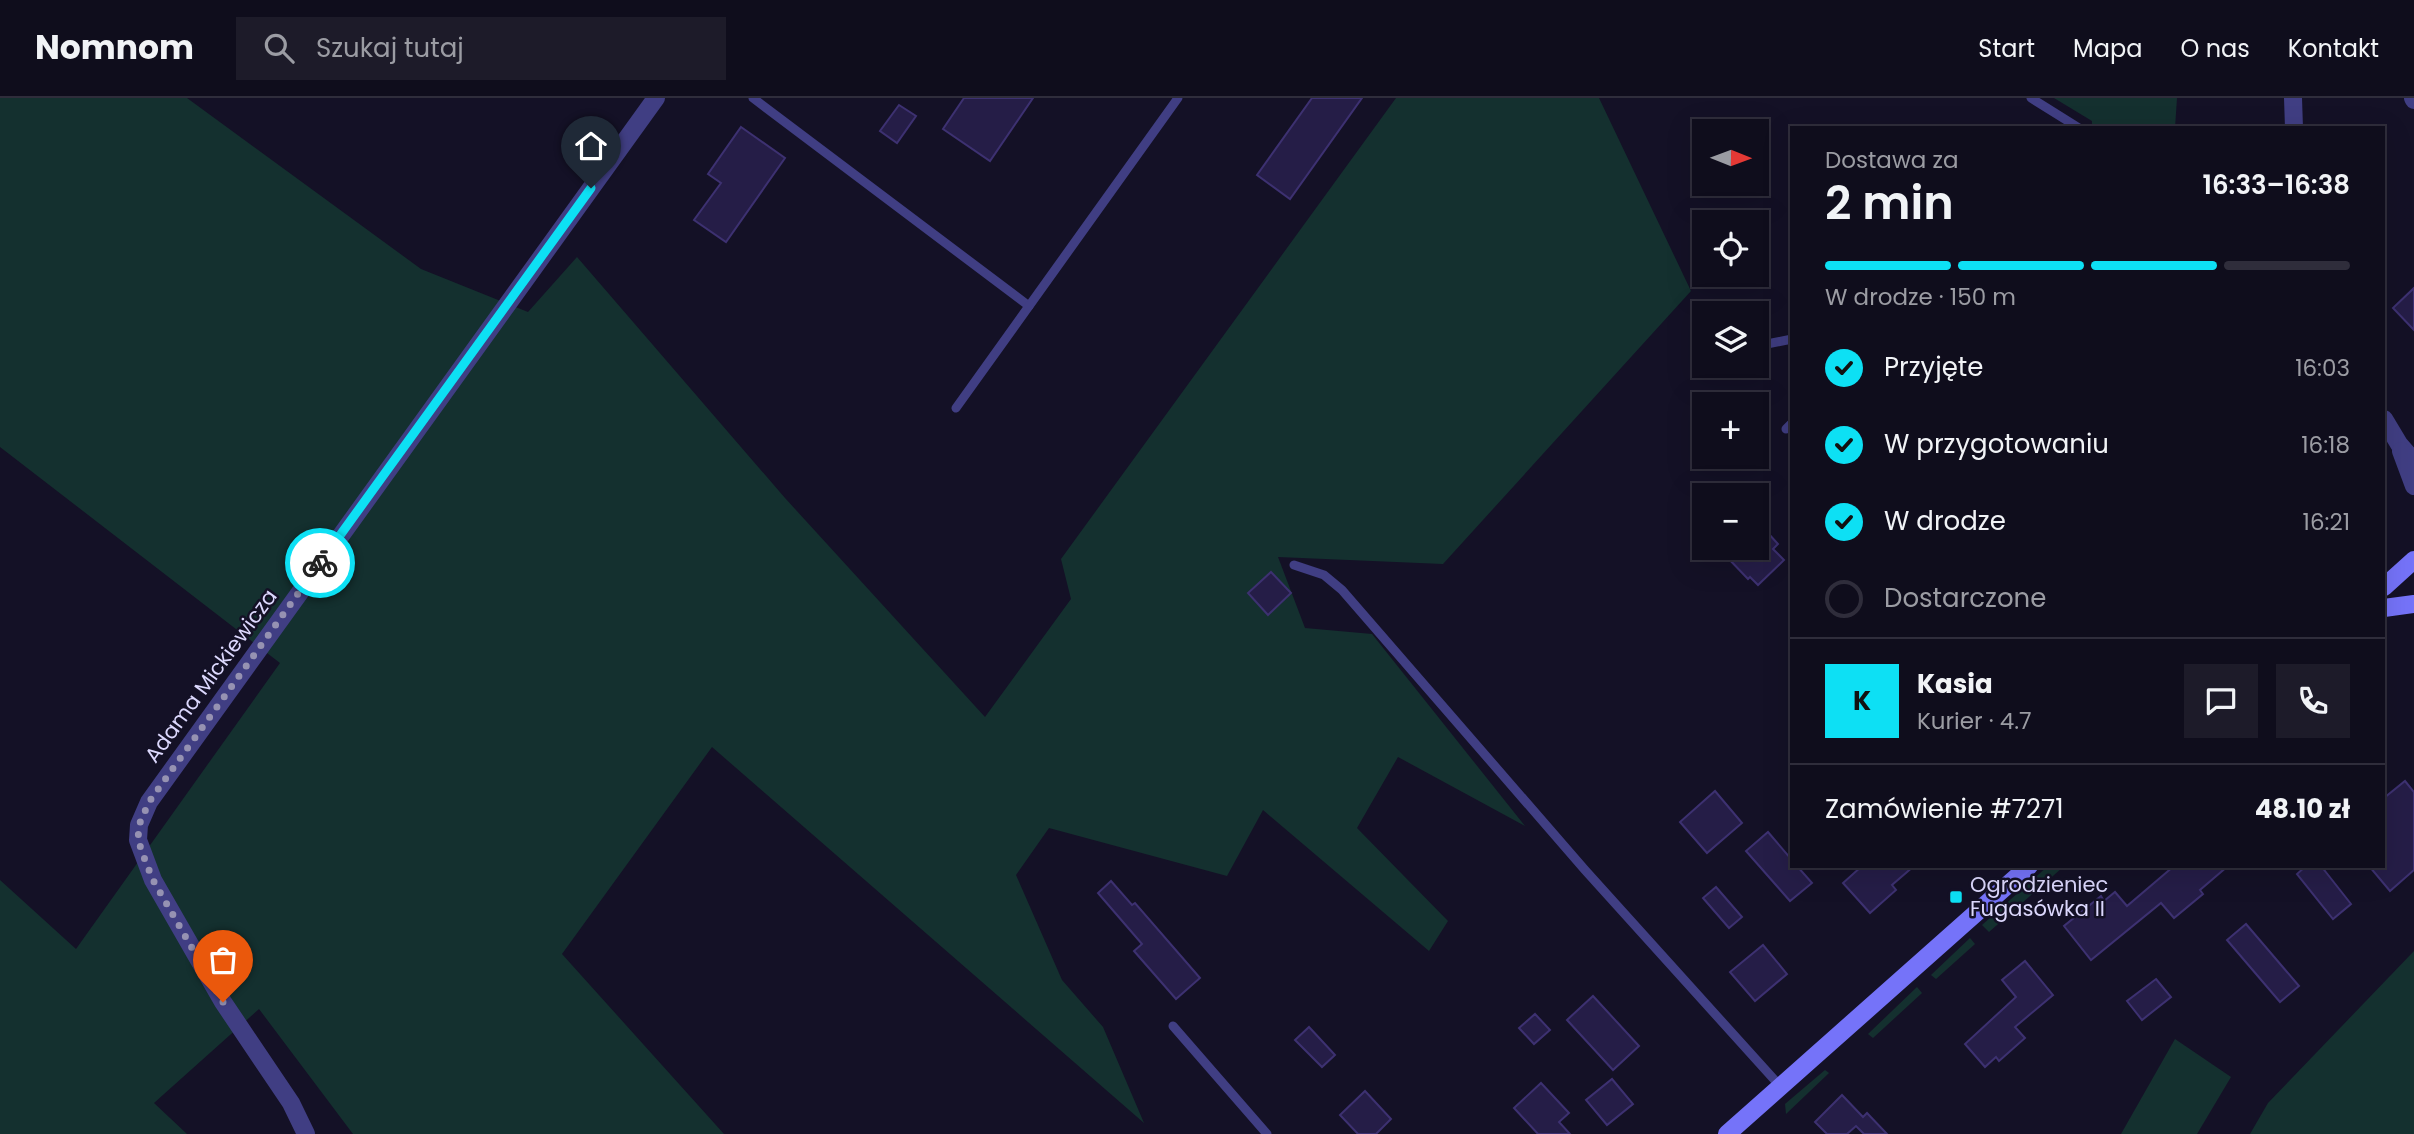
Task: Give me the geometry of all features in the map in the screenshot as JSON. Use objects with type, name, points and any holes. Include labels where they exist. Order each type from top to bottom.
[{"type":"main road","points":[[2385,586],[2414,560]]},
{"type":"main road","points":[[2385,608],[2414,604]]},
{"type":"main road","points":[[1727,1134],[2026,868]]},
{"type":"street","name":"Adama Mickiewicza","points":[[306,1134],[290,1103],[223,1002],[153,880],[138,840],[139,825],[149,802],[173,768],[656,98]]},
{"type":"street","points":[[2293,98],[2294,126]]},
{"type":"street","points":[[2385,421],[2399,444],[2414,461]]},
{"type":"street","points":[[2399,444],[2414,486]]},
{"type":"lane","points":[[753,98],[1029,306]]},
{"type":"lane","points":[[956,408],[1178,98]]},
{"type":"lane","points":[[2031,98],[2076,126]]},
{"type":"lane","points":[[1769,344],[1790,339]]},
{"type":"lane","points":[[1294,565],[1324,575],[1342,590],[1585,870],[1780,1086]]},
{"type":"lane","points":[[1173,1026],[1266,1134]]},
{"type":"green space","points":[[0,98],[187,98],[421,269],[528,312],[577,257],[785,498],[985,717],[1071,599],[1061,559],[1396,98],[1599,98],[1691,291],[1443,564],[1278,557],[1305,628],[1372,634],[1525,826],[1398,757],[1357,828],[1448,921],[1429,951],[1263,810],[1227,876],[1049,828],[1016,875],[1062,980],[1103,1027],[1144,1123],[712,747],[562,954],[724,1134],[353,1134],[259,1009],[154,1103],[187,1134],[0,1134],[0,880],[76,949],[280,663],[0,447]]},
{"type":"green space","points":[[2054,98],[2177,98],[2175,126],[2092,126],[2092,121]]},
{"type":"green space","points":[[2046,868],[2062,868],[1989,932],[1982,925]]},
{"type":"green space","points":[[1970,938],[1975,944],[1936,979],[1931,975]]},
{"type":"green space","points":[[2414,951],[2414,1134],[2250,1134],[2268,1103]]},
{"type":"green space","points":[[1917,987],[1922,993],[1873,1038],[1868,1034]]},
{"type":"green space","points":[[2175,1039],[2231,1077],[2197,1134],[2121,1134]]},
{"type":"green space","points":[[1825,1070],[1829,1073],[1786,1114],[1785,1104]]},
{"type":"building","points":[[964,98],[1033,98],[990,161],[943,129]]},
{"type":"building","points":[[1312,98],[1362,98],[1290,199],[1257,175]]},
{"type":"building","points":[[899,105],[916,116],[897,143],[880,131]]},
{"type":"building","points":[[741,127],[785,158],[726,242],[694,220],[721,183],[708,174]]},
{"type":"building","points":[[2414,288],[2414,330],[2393,308]]},
{"type":"building","points":[[1769,534],[1778,544],[1773,549],[1784,560],[1758,585],[1750,577],[1748,579],[1730,560],[1769,560]]},
{"type":"building","points":[[1271,572],[1291,593],[1268,615],[1248,593]]},
{"type":"building","points":[[2405,781],[2414,792],[2414,870],[2390,891],[2371,868],[2385,868],[2385,797]]},
{"type":"building","points":[[1715,791],[1742,823],[1707,853],[1680,822]]},
{"type":"building","points":[[1768,832],[1790,858],[1790,868],[1799,868],[1812,883],[1790,901],[1746,851]]},
{"type":"building","points":[[1860,868],[1912,868],[1892,885],[1896,890],[1870,913],[1843,883]]},
{"type":"building","points":[[2172,868],[2226,868],[2200,890],[2203,894],[2174,918],[2161,903],[2091,960],[2064,926],[2101,896],[2104,901],[2115,892],[2127,906]]},
{"type":"building","points":[[2304,868],[2323,868],[2351,904],[2333,919],[2297,874]]},
{"type":"building","points":[[1111,881],[1132,905],[1135,903],[1200,978],[1176,999],[1134,951],[1142,944],[1098,893]]},
{"type":"building","points":[[1716,887],[1742,917],[1729,928],[1703,898]]},
{"type":"building","points":[[2246,924],[2299,986],[2280,1002],[2227,940]]},
{"type":"building","points":[[1763,945],[1787,974],[1755,1001],[1730,972]]},
{"type":"building","points":[[2025,961],[2053,995],[2015,1027],[2025,1038],[1999,1061],[1996,1057],[1985,1067],[1965,1044],[2016,997],[2002,980]]},
{"type":"building","points":[[2156,979],[2171,997],[2142,1020],[2127,1001]]},
{"type":"building","points":[[1593,996],[1639,1046],[1613,1070],[1567,1020]]},
{"type":"building","points":[[1535,1014],[1550,1030],[1534,1044],[1519,1028]]},
{"type":"building","points":[[1309,1027],[1335,1055],[1322,1067],[1295,1040]]},
{"type":"building","points":[[1612,1079],[1633,1104],[1607,1125],[1586,1100]]},
{"type":"building","points":[[1541,1083],[1569,1113],[1559,1122],[1570,1134],[1538,1134],[1514,1108]]},
{"type":"building","points":[[1365,1091],[1391,1119],[1376,1134],[1358,1134],[1340,1115]]},
{"type":"building","points":[[1842,1095],[1863,1117],[1867,1113],[1887,1134],[1864,1134],[1856,1126],[1847,1134],[1827,1134],[1815,1122]]},
{"type":"way so far","points":[[223,1002],[153,880],[138,840],[139,825],[149,802],[320,563]]},
{"type":"place","name":"Ogrodzieniec Fugasówka II","points":[[1956,897]]},
{"type":"route","points":[[320,563],[591,188]]}]
